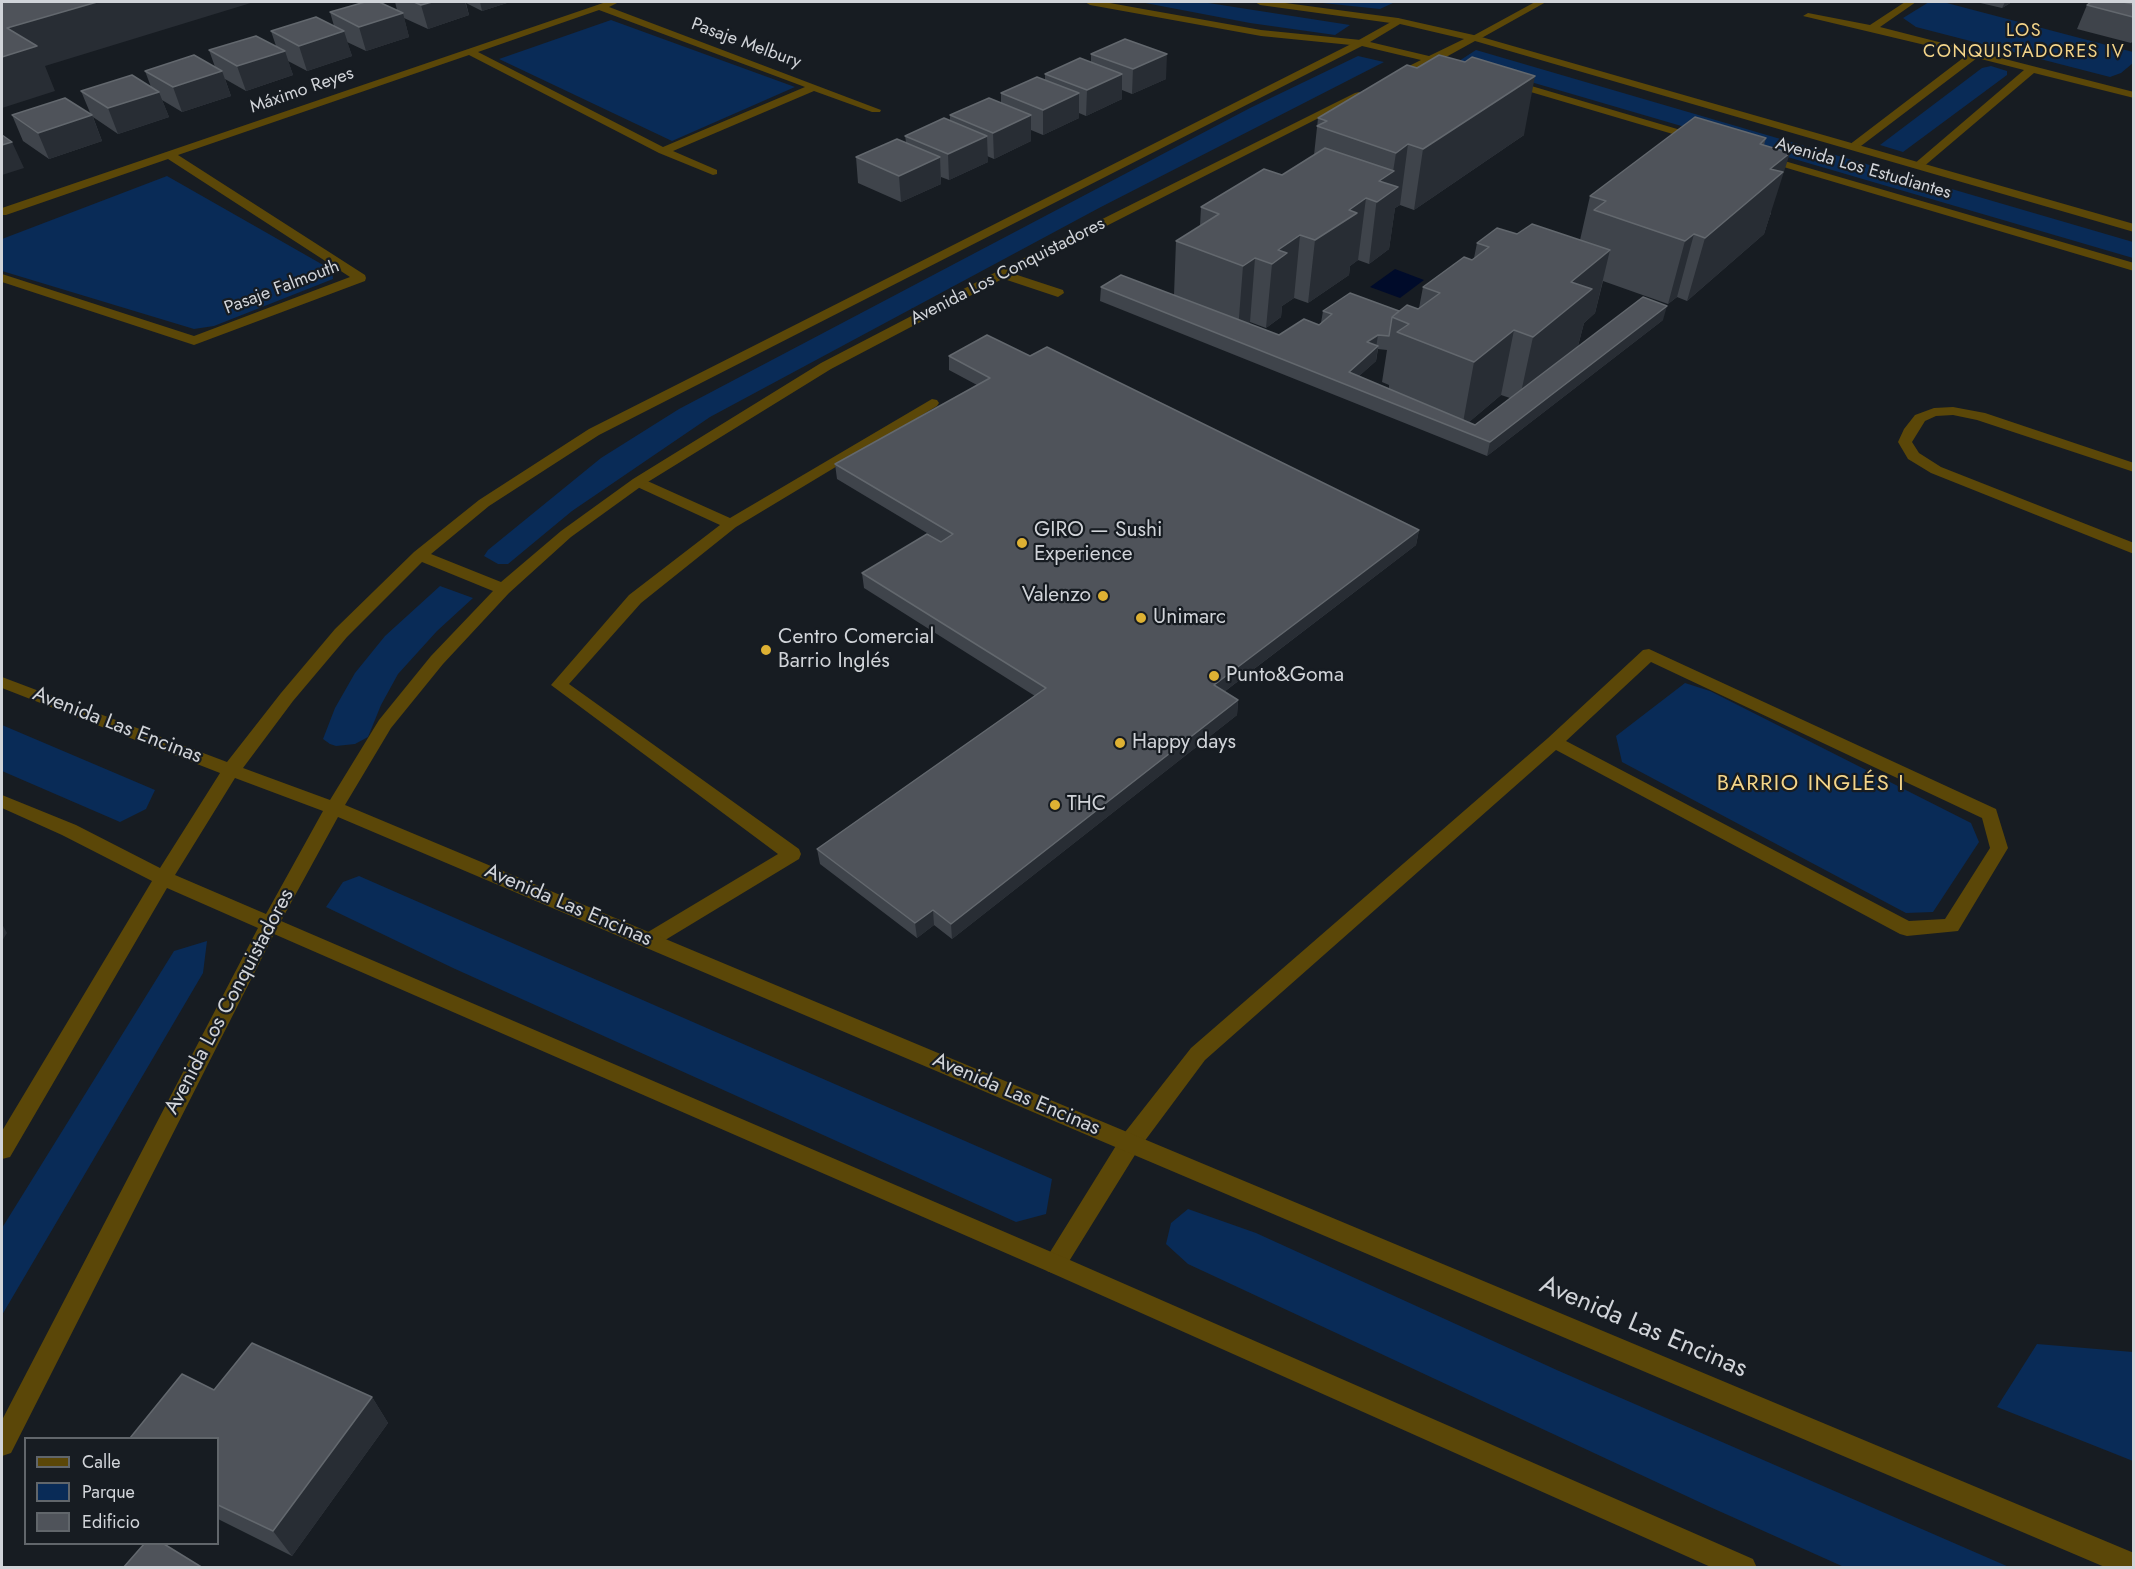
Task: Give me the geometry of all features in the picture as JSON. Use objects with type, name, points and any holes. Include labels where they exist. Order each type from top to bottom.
[{"type":"street","name":"Máximo Reyes","points":[[2,212],[614,2]]},
{"type":"street","points":[[1090,2],[1261,33],[1361,43],[1453,66]]},
{"type":"street","name":"Avenida Los Estudiantes","points":[[1260,2],[1398,21],[1474,38],[2133,228]]},
{"type":"street","name":"Avenida Los Conquistadores","points":[[2,1444],[270,924],[334,808],[385,724],[437,660],[503,589],[566,534],[638,482],[826,366],[1002,274],[1474,38],[1541,2]]},
{"type":"street","points":[[1872,28],[1911,2]]},
{"type":"street","name":"Pasaje Melbury","points":[[599,7],[876,110]]},
{"type":"street","points":[[1808,16],[1872,28],[2031,70],[2130,93]]},
{"type":"street","points":[[2,1150],[163,878],[231,770],[287,697],[341,633],[420,555],[484,503],[594,432],[1361,43],[1398,21]]},
{"type":"street","points":[[468,51],[663,151],[713,172]]},
{"type":"street","points":[[1853,147],[1974,55]]},
{"type":"street","points":[[1918,166],[2031,70]]},
{"type":"street","points":[[1498,79],[1714,143]]},
{"type":"street","name":"Pasaje Melbury","points":[[663,151],[814,87]]},
{"type":"street","name":"Avenida Los Estudiantes","points":[[1748,153],[2133,267]]},
{"type":"street","name":"Pasaje Falmouth","points":[[2,278],[194,341],[360,278],[168,154]]},
{"type":"street","points":[[1002,274],[1058,293]]},
{"type":"street","points":[[650,940],[792,854],[559,685],[635,599],[731,524],[932,403]]},
{"type":"street","points":[[2133,468],[1980,416],[1953,411],[1934,412],[1920,418],[1911,429],[1905,442],[1913,456],[1936,470],[2133,549]]},
{"type":"street","points":[[638,482],[731,524]]},
{"type":"street","points":[[420,555],[503,589]]},
{"type":"street","points":[[1055,1264],[1130,1143],[1198,1054],[1554,742],[1649,654],[1990,814],[1999,849],[1951,926],[1907,929],[1554,742]]},
{"type":"street","name":"Avenida Las Encinas","points":[[2,681],[334,808],[2133,1566]]},
{"type":"street","points":[[2,801],[69,830],[163,878],[1055,1264],[1744,1568]]},
{"type":"green space","points":[[1140,2],[1202,2],[1350,25],[1335,35],[1250,23]]},
{"type":"green space","points":[[1313,2],[1395,2],[1380,9]]},
{"type":"green space","name":"LOS CONQUISTADORES IV","points":[[1929,2],[1943,2],[2133,52],[2133,63],[2121,73],[2110,77],[1916,27],[1903,18]]},
{"type":"green space","points":[[611,20],[795,87],[672,141],[499,59]]},
{"type":"green space","points":[[1476,50],[2133,242],[2133,258],[1459,61]]},
{"type":"green space","points":[[1358,56],[1384,62],[1099,208],[710,417],[572,511],[508,564],[498,564],[484,556],[488,550],[601,458],[679,409],[1250,108]]},
{"type":"green space","points":[[1991,66],[2007,71],[2007,75],[1903,152],[1880,145],[1982,68]]},
{"type":"green space","points":[[167,176],[332,270],[333,279],[214,326],[194,329],[2,271],[2,239]]},
{"type":"green space","points":[[440,586],[473,598],[437,631],[398,674],[381,705],[368,737],[355,744],[336,746],[323,739],[335,708],[355,673],[385,636]]},
{"type":"green space","points":[[1685,683],[1710,691],[1971,823],[1979,842],[1933,912],[1906,913],[1622,762],[1616,736]]},
{"type":"green space","points":[[2,725],[155,790],[146,809],[120,822],[2,771]]},
{"type":"green space","points":[[359,876],[1052,1179],[1046,1214],[1016,1222],[453,968],[326,907],[343,882]]},
{"type":"green space","points":[[207,941],[203,973],[2,1315],[2,1228],[174,951]]},
{"type":"green space","points":[[1188,1209],[1256,1233],[1559,1371],[2009,1567],[1844,1567],[1188,1264],[1166,1244],[1171,1223]]},
{"type":"green space","points":[[2037,1344],[2133,1352],[2133,1461],[1997,1407]]},
{"type":"shaded area","points":[[1395,269],[1424,280],[1400,298],[1370,287]]},
{"type":"building","points":[[2,2],[97,2],[7,28],[37,46],[2,57]]},
{"type":"building","points":[[365,2],[379,2],[403,13],[359,27],[330,12]]},
{"type":"building","points":[[414,2],[432,2],[421,5]]},
{"type":"building","points":[[2091,2],[2133,4],[2133,17],[2087,5]]},
{"type":"building","points":[[316,17],[344,31],[299,46],[271,31]]},
{"type":"building","points":[[256,36],[285,51],[237,66],[209,50]]},
{"type":"building","points":[[1125,39],[1167,54],[1133,69],[1091,54]]},
{"type":"building","points":[[194,55],[222,71],[173,87],[145,71]]},
{"type":"building","points":[[1439,55],[1465,62],[1472,57],[1535,76],[1423,149],[1408,144],[1396,153],[1317,126],[1327,121],[1318,118],[1407,65],[1417,68]]},
{"type":"building","points":[[1080,58],[1122,74],[1087,90],[1045,74]]},
{"type":"building","points":[[132,75],[159,92],[108,108],[81,91]]},
{"type":"building","points":[[1037,77],[1079,93],[1043,110],[1001,93]]},
{"type":"building","points":[[65,98],[92,115],[38,133],[12,115]]},
{"type":"building","points":[[989,98],[1031,115],[993,133],[950,115]]},
{"type":"building","points":[[1695,117],[1766,138],[1760,144],[1790,153],[1770,169],[1783,172],[1705,238],[1694,234],[1685,241],[1594,210],[1606,201],[1590,196]]},
{"type":"building","points":[[944,118],[987,136],[948,154],[905,136]]},
{"type":"building","points":[[2,135],[12,142],[2,145]]},
{"type":"building","points":[[897,139],[940,157],[899,176],[856,157]]},
{"type":"building","points":[[1325,148],[1394,171],[1379,181],[1398,187],[1377,202],[1366,198],[1349,210],[1357,213],[1315,240],[1300,235],[1278,250],[1287,253],[1272,264],[1255,258],[1243,266],[1176,241],[1219,214],[1201,207],[1264,169],[1282,175]]},
{"type":"building","points":[[1532,224],[1610,250],[1571,282],[1592,289],[1533,337],[1514,330],[1474,362],[1397,332],[1409,324],[1392,317],[1407,305],[1418,309],[1440,293],[1423,287],[1464,257],[1472,260],[1489,247],[1477,243],[1497,228],[1517,234]]},
{"type":"building","points":[[1121,275],[1279,335],[1304,319],[1319,325],[1332,314],[1323,311],[1350,293],[1399,311],[1392,317],[1389,336],[1378,335],[1367,342],[1378,346],[1349,372],[1475,425],[1643,297],[1667,306],[1490,442],[1101,287]]},
{"type":"building","points":[[987,335],[1030,356],[1047,347],[1419,530],[1214,685],[1238,700],[951,924],[933,910],[915,923],[817,849],[1046,688],[862,573],[927,534],[941,542],[953,534],[835,464],[990,378],[949,356]]},
{"type":"building","points":[[252,1343],[372,1397],[273,1531],[219,1505],[219,1437],[131,1437],[182,1374],[214,1390]]},
{"type":"building","points":[[143,1545],[166,1545],[203,1568],[123,1568]]},
{"type":"place","name":"GIRO — Sushi Experience","points":[[1022,543]]},
{"type":"place","name":"Valenzo","points":[[1103,596]]},
{"type":"place","name":"Unimarc","points":[[1141,618]]},
{"type":"place","name":"Centro Comercial Barrio Inglés","points":[[766,650]]},
{"type":"place","name":"Punto&Goma","points":[[1214,676]]},
{"type":"place","name":"Happy days","points":[[1120,743]]},
{"type":"place","name":"THC","points":[[1055,805]]},
{"type":"district","name":"LOS CONQUISTADORES IV","points":[[2024,42]]},
{"type":"district","name":"BARRIO INGLÉS I","points":[[1811,785]]}]
